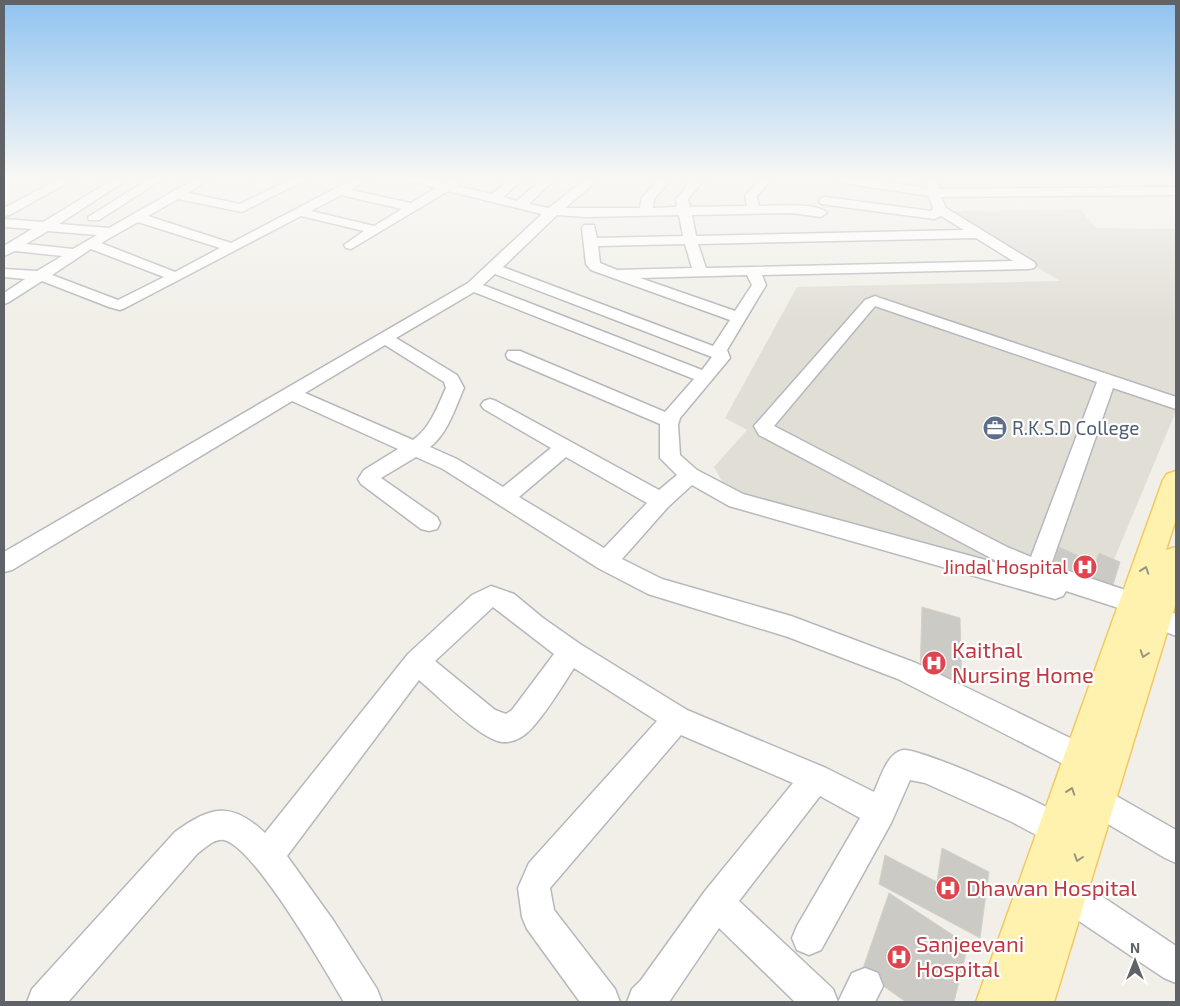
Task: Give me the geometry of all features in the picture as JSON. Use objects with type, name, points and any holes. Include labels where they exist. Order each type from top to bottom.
[{"type":"main road","points":[[1150,614],[1171,514],[1176,480]]},
{"type":"main road","points":[[1032,1002],[1067,893],[1095,777],[1150,614],[1176,558]]},
{"type":"main road","points":[[998,1002],[1057,831],[1095,777]]},
{"type":"street","points":[[8,250],[44,226],[112,232]]},
{"type":"street","points":[[4,298],[122,226]]},
{"type":"street","points":[[165,226],[233,248]]},
{"type":"street","points":[[4,273],[41,276],[117,305],[124,304],[274,226]]},
{"type":"street","points":[[359,226],[376,230]]},
{"type":"street","points":[[351,245],[382,226]]},
{"type":"street","points":[[4,564],[473,286],[538,226]]},
{"type":"street","points":[[588,226],[593,264],[596,267],[739,318]]},
{"type":"street","points":[[687,226],[700,271]]},
{"type":"street","points":[[829,226],[832,237],[850,268]]},
{"type":"street","points":[[617,274],[1029,265],[966,226]]},
{"type":"street","points":[[591,242],[979,234]]},
{"type":"street","points":[[90,244],[176,277]]},
{"type":"street","points":[[8,250],[76,253]]},
{"type":"street","points":[[493,268],[721,354]]},
{"type":"street","points":[[752,270],[759,286],[719,350],[721,358],[671,417],[669,456],[690,474],[736,500],[1150,614]]},
{"type":"street","points":[[473,286],[705,377]]},
{"type":"street","points":[[1150,614],[1061,580],[999,553],[766,430],[764,424],[870,303],[875,301],[1176,403]]},
{"type":"street","points":[[384,338],[451,379],[455,388],[434,433],[416,448],[371,475],[368,479],[429,523]]},
{"type":"street","points":[[514,355],[670,421]]},
{"type":"street","points":[[1038,570],[1107,379]]},
{"type":"street","points":[[291,394],[450,464],[606,561],[656,587],[791,627],[908,671],[972,702],[1095,777],[1176,846]]},
{"type":"street","points":[[490,405],[661,501]]},
{"type":"street","points":[[504,498],[564,448]]},
{"type":"street","points":[[606,561],[661,501],[690,474]]},
{"type":"street","points":[[266,857],[416,662],[481,602],[491,596],[505,601],[534,626],[677,719],[816,778],[880,812]]},
{"type":"street","points":[[416,662],[485,719],[500,728],[511,728],[522,719],[572,652]]},
{"type":"street","points":[[602,1002],[539,917],[535,903],[534,888],[540,874],[677,719]]},
{"type":"street","points":[[809,938],[880,812],[904,764],[926,769],[1023,811],[1057,831]]},
{"type":"street","points":[[654,999],[717,903],[816,778]]},
{"type":"street","points":[[44,1002],[186,843],[208,827],[225,825],[242,832],[266,857],[306,907],[364,1002]]},
{"type":"street","points":[[1067,893],[1176,966]]},
{"type":"street","points":[[717,903],[820,1002]]},
{"type":"shaded area","points":[[969,226],[1094,226],[1096,228],[1176,229],[1176,411],[1098,598],[731,497],[714,467],[747,430],[725,418],[797,287],[1060,281]]},
{"type":"building","points":[[1059,547],[1095,563],[1099,553],[1120,562],[1112,588],[1054,562]]},
{"type":"building","points":[[922,607],[960,618],[962,686],[920,674]]},
{"type":"building","points":[[942,848],[989,872],[980,938],[879,884],[885,855],[937,882]]},
{"type":"building","points":[[889,893],[968,945],[954,1002],[906,1002],[862,971]]},
{"type":"place","name":"R.K.S.D College","points":[[995,428]]},
{"type":"place","name":"Jindal Hospital","points":[[1085,567]]},
{"type":"place","name":"Kaithal Nursing Home","points":[[934,663]]},
{"type":"place","name":"Dhawan Hospital","points":[[948,888]]},
{"type":"place","name":"Sanjeevani Hospital","points":[[899,957]]}]
